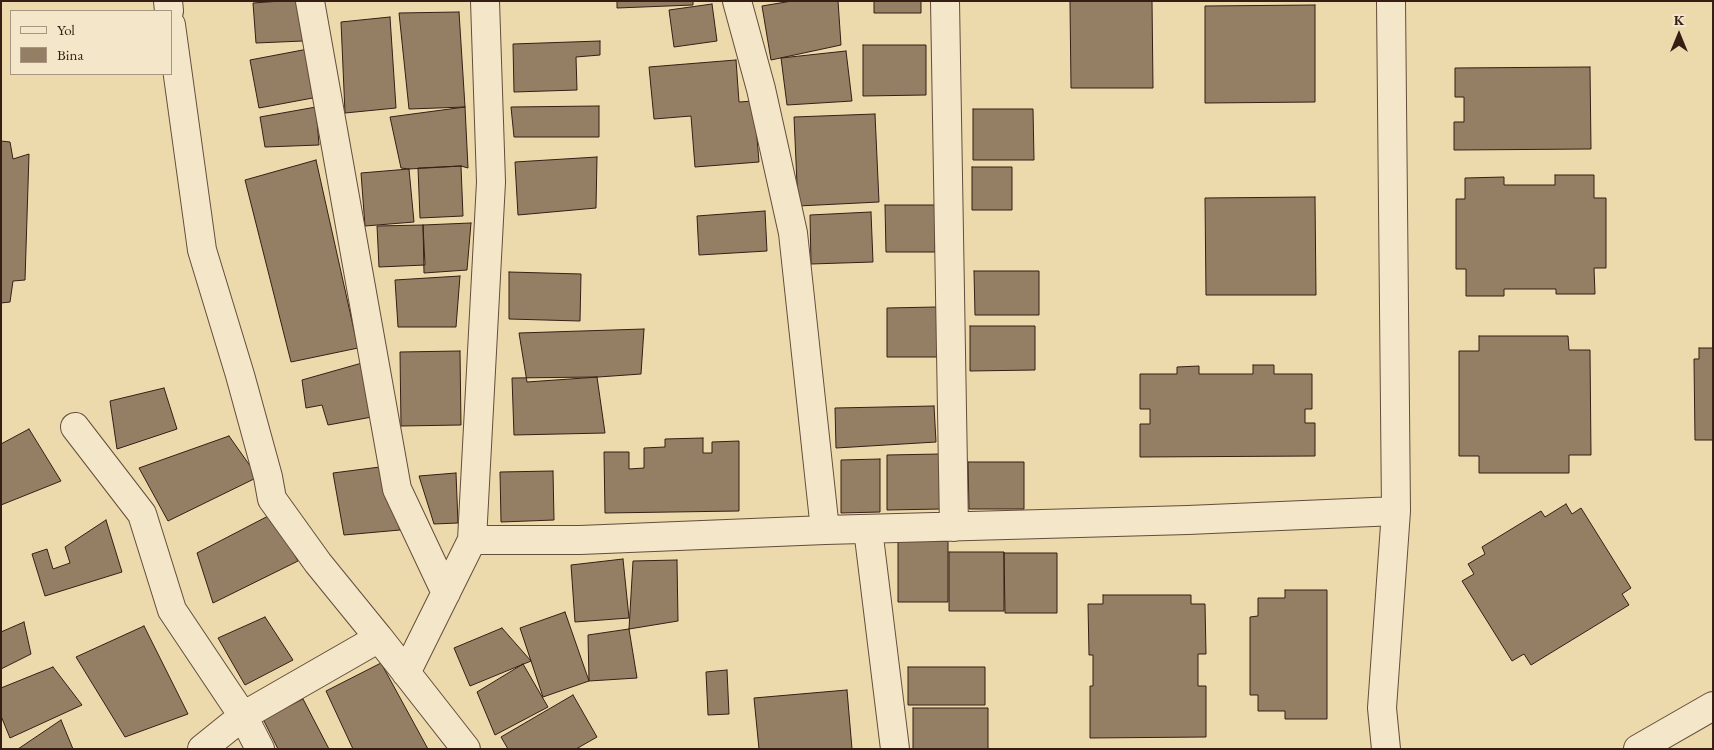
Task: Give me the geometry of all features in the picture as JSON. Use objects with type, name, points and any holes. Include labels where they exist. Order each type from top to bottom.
[{"type":"street","points":[[310,1],[397,489],[446,593]]},
{"type":"street","points":[[406,673],[472,540],[490,182],[485,1]]},
{"type":"street","points":[[737,1],[761,89],[793,233],[825,530]]},
{"type":"street","points":[[945,1],[954,527]]},
{"type":"street","points":[[1386,749],[1382,708],[1396,511],[1391,1]]},
{"type":"street","points":[[172,33],[202,250],[240,375],[268,477],[272,499],[318,563],[466,749]]},
{"type":"street","points":[[75,427],[142,514],[172,610],[243,716],[260,749]]},
{"type":"street","points":[[472,540],[580,540],[825,530],[1188,520],[1396,511]]},
{"type":"street","points":[[868,529],[895,749]]},
{"type":"street","points":[[202,749],[243,716],[379,638]]},
{"type":"street","points":[[1638,749],[1713,706]]},
{"type":"building","points":[[301,1],[303,41],[256,43],[253,3]]},
{"type":"building","points":[[617,1],[693,1],[693,5],[617,8]]},
{"type":"building","points":[[792,1],[838,1],[841,45],[771,60],[762,6]]},
{"type":"building","points":[[874,1],[921,1],[921,13],[874,13]]},
{"type":"building","points":[[1070,1],[1152,1],[1153,88],[1071,88]]},
{"type":"building","points":[[712,4],[717,41],[674,47],[669,10]]},
{"type":"building","points":[[1315,5],[1315,102],[1205,103],[1205,6]]},
{"type":"building","points":[[459,12],[465,107],[409,109],[399,13]]},
{"type":"building","points":[[390,17],[396,108],[345,113],[341,22]]},
{"type":"building","points":[[600,41],[600,55],[576,57],[577,90],[514,92],[513,44]]},
{"type":"building","points":[[863,45],[926,45],[926,95],[863,96]]},
{"type":"building","points":[[308,49],[318,97],[259,108],[250,60]]},
{"type":"building","points":[[846,51],[852,101],[787,105],[781,58]]},
{"type":"building","points":[[736,60],[739,102],[754,101],[759,162],[695,167],[691,116],[654,119],[649,67]]},
{"type":"building","points":[[1590,67],[1591,149],[1454,150],[1454,122],[1464,122],[1464,97],[1455,97],[1455,68]]},
{"type":"building","points":[[599,106],[599,137],[514,137],[511,107]]},
{"type":"building","points":[[316,107],[319,145],[265,147],[260,117]]},
{"type":"building","points":[[465,107],[468,168],[461,166],[401,168],[390,117]]},
{"type":"building","points":[[973,109],[1033,109],[1034,160],[973,160]]},
{"type":"building","points":[[875,114],[879,202],[798,206],[794,117]]},
{"type":"building","points":[[1,141],[10,142],[13,159],[29,154],[25,280],[13,281],[10,302],[1,303]]},
{"type":"building","points":[[597,157],[596,208],[518,215],[515,162]]},
{"type":"building","points":[[316,160],[358,348],[291,362],[245,180]]},
{"type":"building","points":[[461,166],[463,216],[420,218],[418,168]]},
{"type":"building","points":[[972,167],[1012,167],[1012,210],[972,210]]},
{"type":"building","points":[[409,169],[414,222],[365,226],[361,173]]},
{"type":"building","points":[[1555,175],[1594,175],[1594,198],[1606,198],[1606,268],[1594,268],[1595,294],[1556,294],[1556,289],[1504,289],[1504,296],[1466,296],[1466,269],[1456,269],[1456,199],[1465,199],[1465,178],[1504,177],[1504,185],[1555,185]]},
{"type":"building","points":[[1315,197],[1316,295],[1206,295],[1205,198]]},
{"type":"building","points":[[885,205],[935,205],[935,252],[886,252]]},
{"type":"building","points":[[765,211],[767,251],[699,255],[697,216]]},
{"type":"building","points":[[871,212],[873,262],[811,264],[810,215]]},
{"type":"building","points":[[471,223],[467,270],[424,273],[423,225]]},
{"type":"building","points":[[423,225],[425,265],[379,267],[377,226]]},
{"type":"building","points":[[974,271],[1039,271],[1039,315],[975,315]]},
{"type":"building","points":[[509,272],[581,274],[580,321],[509,319]]},
{"type":"building","points":[[460,276],[456,327],[398,327],[395,280]]},
{"type":"building","points":[[937,307],[937,357],[887,357],[887,308]]},
{"type":"building","points":[[970,326],[1035,326],[1035,370],[970,371]]},
{"type":"building","points":[[644,329],[641,374],[527,382],[519,333]]},
{"type":"building","points":[[1479,336],[1568,336],[1569,350],[1590,350],[1591,455],[1569,455],[1569,473],[1479,473],[1479,456],[1459,456],[1459,351],[1479,351]]},
{"type":"building","points":[[1699,348],[1713,348],[1713,440],[1695,440],[1694,359],[1699,359]]},
{"type":"building","points":[[460,351],[461,425],[401,426],[400,352]]},
{"type":"building","points":[[362,363],[372,417],[328,425],[322,405],[306,408],[302,380]]},
{"type":"building","points":[[1253,365],[1274,365],[1274,374],[1312,374],[1312,409],[1305,409],[1305,423],[1315,423],[1315,456],[1140,457],[1140,424],[1150,424],[1150,409],[1140,409],[1140,374],[1177,374],[1177,367],[1199,366],[1199,374],[1253,374]]},
{"type":"building","points":[[597,377],[605,433],[514,435],[512,378]]},
{"type":"building","points":[[164,388],[177,429],[117,449],[110,401]]},
{"type":"building","points":[[934,406],[936,442],[836,448],[835,408]]},
{"type":"building","points":[[29,429],[61,481],[1,505],[1,444]]},
{"type":"building","points":[[229,436],[258,477],[168,521],[139,468]]},
{"type":"building","points":[[703,438],[703,453],[712,453],[712,442],[739,441],[739,511],[605,513],[604,452],[629,452],[629,469],[644,468],[644,448],[665,447],[665,439]]},
{"type":"building","points":[[941,454],[941,509],[887,510],[887,455]]},
{"type":"building","points":[[880,459],[880,512],[841,513],[841,460]]},
{"type":"building","points":[[968,462],[1024,462],[1024,509],[969,509]]},
{"type":"building","points":[[380,467],[400,530],[344,535],[333,473]]},
{"type":"building","points":[[553,471],[554,520],[501,522],[500,472]]},
{"type":"building","points":[[456,473],[458,523],[434,524],[419,476]]},
{"type":"building","points":[[1566,504],[1572,514],[1581,508],[1631,588],[1622,594],[1629,605],[1531,665],[1524,654],[1512,661],[1462,581],[1474,574],[1468,564],[1485,554],[1482,547],[1541,511],[1545,517]]},
{"type":"building","points":[[272,514],[298,561],[213,603],[197,553]]},
{"type":"building","points":[[106,520],[122,572],[45,596],[32,554],[47,549],[53,569],[70,563],[65,547]]},
{"type":"building","points":[[898,541],[948,541],[948,602],[898,602]]},
{"type":"building","points":[[949,552],[1004,552],[1004,611],[949,611]]},
{"type":"building","points":[[1004,553],[1057,553],[1057,613],[1005,613]]},
{"type":"building","points":[[623,559],[629,618],[575,622],[571,565]]},
{"type":"building","points":[[677,560],[678,621],[629,629],[633,561]]},
{"type":"building","points":[[1285,590],[1327,590],[1327,719],[1285,719],[1285,711],[1258,711],[1258,695],[1250,695],[1250,617],[1258,616],[1258,598],[1285,598]]},
{"type":"building","points":[[1103,595],[1191,595],[1191,604],[1205,604],[1206,654],[1198,654],[1198,686],[1206,686],[1206,737],[1090,738],[1090,686],[1093,686],[1093,655],[1089,655],[1088,604],[1103,604]]},
{"type":"building","points":[[565,612],[589,681],[543,697],[520,628]]},
{"type":"building","points":[[265,617],[293,660],[245,685],[218,638]]},
{"type":"building","points":[[24,622],[31,654],[1,669],[1,632]]},
{"type":"building","points":[[144,626],[188,714],[125,737],[76,657]]},
{"type":"building","points":[[502,628],[531,661],[470,686],[454,648]]},
{"type":"building","points":[[629,629],[637,678],[589,681],[588,635]]},
{"type":"building","points":[[381,663],[428,749],[353,749],[326,691]]},
{"type":"building","points":[[523,664],[548,707],[495,735],[477,692]]},
{"type":"building","points":[[53,667],[82,705],[10,738],[1,716],[1,688]]},
{"type":"building","points":[[908,667],[985,667],[985,705],[908,705]]},
{"type":"building","points":[[727,670],[729,714],[708,715],[706,672]]},
{"type":"building","points":[[847,690],[852,749],[759,749],[754,698]]},
{"type":"building","points":[[573,695],[597,737],[576,749],[508,749],[501,737]]},
{"type":"building","points":[[303,699],[329,749],[278,749],[263,719]]},
{"type":"building","points":[[913,708],[988,708],[988,749],[913,749]]},
{"type":"building","points":[[61,720],[73,749],[18,749]]}]
